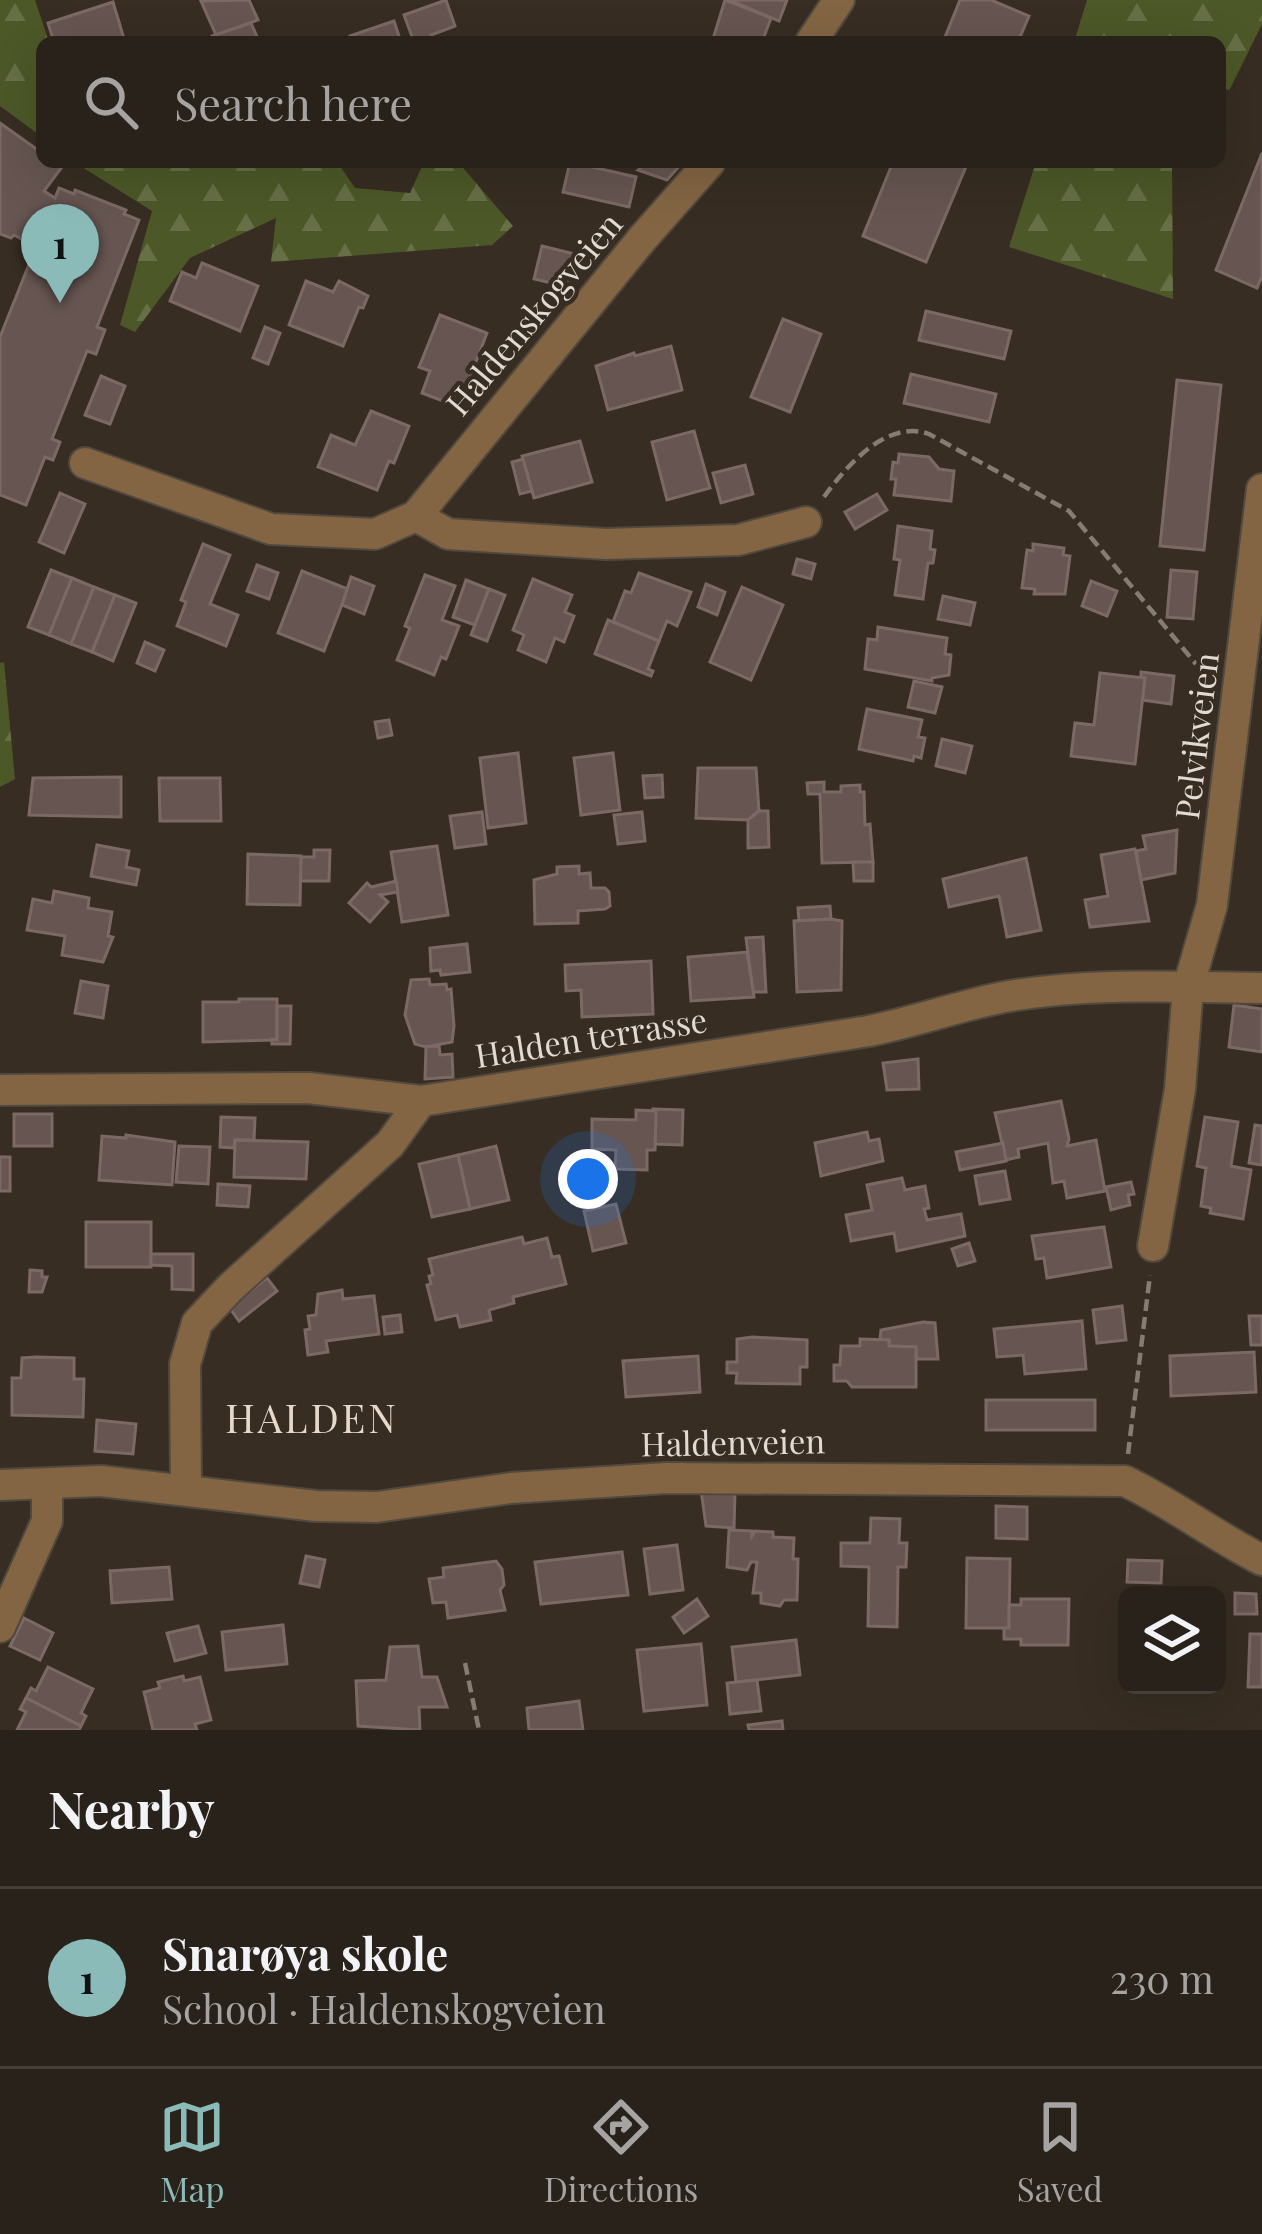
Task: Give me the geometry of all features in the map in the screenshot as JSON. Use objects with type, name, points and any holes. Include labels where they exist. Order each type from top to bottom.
[{"type":"street","points":[[815,36],[839,0]]},
{"type":"street","name":"Haldenskogveien","points":[[416,516],[705,168]]},
{"type":"street","points":[[85,463],[271,529],[375,534],[416,516],[448,534],[606,544],[738,540],[806,523]]},
{"type":"street","name":"Pelvikveien","points":[[1154,1246],[1180,1089],[1188,988],[1212,905],[1253,647],[1262,489]]},
{"type":"street","name":"Halden terrasse","points":[[0,1090],[308,1088],[421,1101],[869,1031],[1001,998],[1118,986],[1188,988]]},
{"type":"street","points":[[1188,988],[1262,988]]},
{"type":"street","points":[[186,1490],[185,1364],[197,1323],[390,1144],[421,1101]]},
{"type":"street","name":"Haldenveien","points":[[0,1485],[101,1481],[316,1506],[377,1507],[511,1488],[667,1478],[1125,1481],[1262,1560]]},
{"type":"street","points":[[0,1627],[47,1521],[47,1485]]},
{"type":"path","points":[[806,523],[843,470],[897,430],[929,434],[1069,511],[1196,664]]},
{"type":"path","points":[[1125,1481],[1154,1246]]},
{"type":"path","points":[[465,1663],[479,1730]]},
{"type":"green space","points":[[0,0],[35,0],[47,36],[36,36],[36,133],[0,106]]},
{"type":"green space","points":[[1087,0],[1262,0],[1262,24],[1226,90],[1226,36],[1076,36]]},
{"type":"green space","points":[[84,168],[341,168],[355,188],[410,193],[421,168],[463,168],[513,226],[492,245],[271,262],[276,218],[190,258],[135,332],[120,325],[152,211]]},
{"type":"green space","points":[[1034,168],[1172,168],[1173,299],[1009,247]]},
{"type":"green space","points":[[4,662],[15,779],[0,787],[0,663]]},
{"type":"building","points":[[249,0],[258,20],[216,35],[201,1]]},
{"type":"building","points":[[446,0],[455,26],[431,36],[412,36],[404,15]]},
{"type":"building","points":[[725,0],[771,18],[764,36],[714,36]]},
{"type":"building","points":[[729,0],[787,0],[779,21]]},
{"type":"building","points":[[960,0],[991,0],[1029,16],[1021,36],[945,36]]},
{"type":"building","points":[[113,2],[123,36],[52,36],[48,23]]},
{"type":"building","points":[[394,21],[399,36],[350,36]]},
{"type":"building","points":[[251,23],[257,36],[212,36]]},
{"type":"building","points":[[0,123],[36,149],[36,168],[61,168],[44,191],[55,198],[59,188],[74,194],[75,190],[139,220],[97,327],[105,330],[96,354],[87,351],[52,439],[60,442],[53,460],[45,457],[26,505],[0,495],[0,337],[36,247],[14,235],[0,234]]},
{"type":"building","points":[[1262,153],[1262,276],[1257,288],[1216,270]]},
{"type":"building","points":[[569,168],[596,168],[636,177],[629,207],[563,192]]},
{"type":"building","points":[[640,168],[678,168],[667,180]]},
{"type":"building","points":[[891,168],[965,168],[926,262],[863,236]]},
{"type":"building","points":[[542,246],[579,255],[572,288],[534,279]]},
{"type":"building","points":[[202,263],[258,286],[240,331],[170,301],[182,272],[196,278]]},
{"type":"building","points":[[306,281],[333,292],[339,281],[368,296],[343,346],[289,325]]},
{"type":"building","points":[[926,311],[1011,331],[1004,359],[919,340]]},
{"type":"building","points":[[440,315],[487,333],[467,385],[460,382],[451,404],[422,393],[430,371],[419,367]]},
{"type":"building","points":[[783,319],[821,334],[790,412],[751,397]]},
{"type":"building","points":[[265,327],[280,333],[268,364],[253,358]]},
{"type":"building","points":[[671,346],[682,390],[608,410],[596,366]]},
{"type":"building","points":[[911,374],[996,394],[989,422],[904,403]]},
{"type":"building","points":[[101,376],[125,386],[110,424],[85,415]]},
{"type":"building","points":[[1177,380],[1221,385],[1204,550],[1160,546]]},
{"type":"building","points":[[371,411],[409,426],[377,490],[318,467],[331,435],[355,445]]},
{"type":"building","points":[[694,431],[710,488],[667,500],[652,442]]},
{"type":"building","points":[[580,441],[592,482],[534,498],[522,456]]},
{"type":"building","points":[[899,454],[929,457],[939,469],[954,471],[951,501],[894,495],[893,462],[898,463]]},
{"type":"building","points":[[523,459],[532,491],[520,494],[512,462]]},
{"type":"building","points":[[745,465],[753,494],[721,503],[713,473]]},
{"type":"building","points":[[60,493],[85,504],[64,553],[39,542]]},
{"type":"building","points":[[877,494],[887,510],[855,529],[845,512]]},
{"type":"building","points":[[898,526],[932,531],[930,549],[935,550],[933,563],[928,563],[923,599],[895,595]]},
{"type":"building","points":[[203,544],[230,555],[210,604],[238,615],[226,646],[177,626],[186,602],[181,600]]},
{"type":"building","points":[[1033,544],[1064,548],[1063,555],[1070,556],[1065,594],[1034,594],[1035,589],[1022,588],[1027,550],[1033,551]]},
{"type":"building","points":[[797,559],[815,564],[811,579],[793,574]]},
{"type":"building","points":[[257,565],[278,573],[269,599],[247,591]]},
{"type":"building","points":[[51,570],[72,578],[49,635],[28,627]]},
{"type":"building","points":[[1171,570],[1197,572],[1193,619],[1167,617]]},
{"type":"building","points":[[302,571],[348,589],[324,651],[278,633]]},
{"type":"building","points":[[639,573],[691,592],[677,626],[667,621],[659,641],[613,622],[625,591],[631,593]]},
{"type":"building","points":[[425,575],[455,586],[442,620],[459,626],[434,675],[397,660]]},
{"type":"building","points":[[351,577],[374,586],[364,614],[342,605]]},
{"type":"building","points":[[72,578],[94,587],[71,644],[49,635]]},
{"type":"building","points":[[533,579],[572,595],[565,612],[574,616],[564,642],[555,638],[546,662],[518,650],[524,635],[513,630]]},
{"type":"building","points":[[466,580],[489,589],[475,625],[453,617]]},
{"type":"building","points":[[1091,581],[1117,591],[1107,616],[1082,606]]},
{"type":"building","points":[[706,584],[725,592],[717,615],[698,607]]},
{"type":"building","points":[[94,587],[115,595],[92,652],[71,644]]},
{"type":"building","points":[[742,587],[783,605],[751,680],[710,662]]},
{"type":"building","points":[[489,589],[505,595],[487,641],[471,635]]},
{"type":"building","points":[[115,595],[136,603],[113,661],[92,652]]},
{"type":"building","points":[[943,596],[975,603],[970,625],[938,619]]},
{"type":"building","points":[[608,620],[659,641],[648,669],[653,671],[651,676],[595,654]]},
{"type":"building","points":[[878,627],[947,638],[949,675],[932,681],[865,669],[868,639],[877,640]]},
{"type":"building","points":[[145,642],[164,650],[155,671],[137,663]]},
{"type":"building","points":[[1141,672],[1174,676],[1171,704],[1142,700],[1145,678]]},
{"type":"building","points":[[1100,673],[1145,678],[1135,764],[1071,756],[1075,723],[1094,725]]},
{"type":"building","points":[[914,681],[942,687],[935,713],[908,707]]},
{"type":"building","points":[[867,709],[922,720],[921,758],[914,756],[913,761],[859,749]]},
{"type":"building","points":[[389,720],[392,735],[378,738],[375,722]]},
{"type":"building","points":[[942,739],[972,746],[965,773],[936,766]]},
{"type":"building","points":[[518,753],[526,823],[488,828],[480,758]]},
{"type":"building","points":[[613,753],[620,810],[581,815],[574,758]]},
{"type":"building","points":[[698,768],[756,768],[759,811],[748,820],[696,818]]},
{"type":"building","points":[[662,775],[663,797],[645,798],[643,776]]},
{"type":"building","points":[[121,777],[121,817],[29,815],[33,778]]},
{"type":"building","points":[[159,778],[220,778],[221,821],[160,821]]},
{"type":"building","points":[[824,782],[824,792],[860,785],[873,862],[822,863],[820,794],[808,794],[807,783]]},
{"type":"building","points":[[759,811],[768,811],[769,847],[748,848],[748,820]]},
{"type":"building","points":[[482,812],[486,844],[455,848],[450,816]]},
{"type":"building","points":[[642,812],[645,841],[618,844],[614,815]]},
{"type":"building","points":[[1177,830],[1175,873],[1141,880],[1136,851],[1146,849],[1143,836]]},
{"type":"building","points":[[97,845],[129,851],[126,867],[139,870],[136,885],[91,876]]},
{"type":"building","points":[[437,846],[448,915],[402,922],[391,852]]},
{"type":"building","points":[[1135,849],[1149,921],[1090,927],[1085,900],[1108,896],[1101,855]]},
{"type":"building","points":[[314,850],[330,850],[329,881],[300,881],[301,857],[314,857]]},
{"type":"building","points":[[248,854],[301,856],[300,905],[247,904]]},
{"type":"building","points":[[1026,858],[1041,930],[1007,937],[999,896],[949,907],[943,879]]},
{"type":"building","points":[[853,862],[873,862],[873,881],[854,881]]},
{"type":"building","points":[[579,866],[579,874],[590,873],[591,888],[609,892],[610,906],[578,911],[578,923],[535,924],[534,880],[557,874],[557,867]]},
{"type":"building","points":[[396,881],[398,892],[380,895],[388,902],[370,922],[349,903],[367,883],[371,887]]},
{"type":"building","points":[[54,891],[89,898],[88,908],[112,912],[108,936],[113,937],[103,962],[62,955],[65,936],[27,930],[33,899],[52,903]]},
{"type":"building","points":[[830,906],[831,919],[799,921],[798,908]]},
{"type":"building","points":[[794,921],[842,921],[841,990],[797,992]]},
{"type":"building","points":[[763,937],[766,992],[753,992],[746,938]]},
{"type":"building","points":[[467,944],[470,972],[441,975],[440,970],[431,971],[430,948]]},
{"type":"building","points":[[747,952],[754,997],[691,1001],[688,957]]},
{"type":"building","points":[[651,961],[653,1014],[582,1017],[581,990],[566,991],[565,965]]},
{"type":"building","points":[[429,979],[430,985],[446,984],[451,989],[454,1026],[452,1042],[426,1047],[415,1044],[405,1015],[411,980]]},
{"type":"building","points":[[81,981],[108,986],[103,1018],[75,1013]]},
{"type":"building","points":[[277,999],[277,1040],[203,1042],[203,1002]]},
{"type":"building","points":[[1234,1005],[1262,1009],[1262,1052],[1229,1047]]},
{"type":"building","points":[[277,1006],[291,1006],[290,1044],[272,1044],[272,1039],[277,1040]]},
{"type":"building","points":[[439,1046],[440,1055],[452,1054],[453,1077],[425,1079],[426,1047]]},
{"type":"building","points":[[918,1059],[919,1089],[887,1090],[883,1063]]},
{"type":"building","points":[[1061,1101],[1067,1146],[1096,1140],[1105,1191],[1067,1198],[1064,1181],[1053,1183],[1048,1143],[1018,1149],[1019,1157],[1006,1160],[995,1113]]},
{"type":"building","points":[[653,1109],[683,1110],[682,1145],[655,1144]]},
{"type":"building","points":[[636,1110],[656,1111],[655,1150],[647,1150],[647,1170],[615,1169],[616,1150],[592,1149],[592,1119],[636,1120]]},
{"type":"building","points":[[14,1114],[52,1114],[52,1146],[14,1146]]},
{"type":"building","points":[[221,1117],[255,1118],[254,1140],[235,1140],[234,1148],[220,1147]]},
{"type":"building","points":[[1205,1117],[1238,1122],[1231,1166],[1251,1170],[1243,1219],[1210,1213],[1211,1208],[1201,1206],[1206,1168],[1197,1166]]},
{"type":"building","points":[[1255,1125],[1262,1126],[1262,1165],[1249,1163]]},
{"type":"building","points":[[867,1132],[869,1141],[879,1139],[883,1161],[821,1176],[815,1143]]},
{"type":"building","points":[[102,1136],[175,1142],[172,1185],[99,1180]]},
{"type":"building","points":[[235,1140],[308,1142],[306,1179],[234,1177]]},
{"type":"building","points":[[1003,1143],[1006,1161],[960,1170],[956,1152]]},
{"type":"building","points":[[179,1146],[210,1147],[208,1184],[176,1182]]},
{"type":"building","points":[[496,1146],[509,1200],[470,1209],[458,1155]]},
{"type":"building","points":[[458,1155],[470,1209],[432,1217],[419,1164]]},
{"type":"building","points":[[0,1157],[10,1157],[10,1191],[0,1191]]},
{"type":"building","points":[[1005,1171],[1010,1199],[980,1204],[975,1176]]},
{"type":"building","points":[[902,1178],[905,1190],[925,1186],[927,1220],[961,1214],[965,1236],[897,1251],[894,1233],[851,1241],[846,1215],[872,1210],[867,1185]]},
{"type":"building","points":[[1131,1182],[1130,1205],[1111,1210],[1106,1187]]},
{"type":"building","points":[[218,1184],[250,1186],[248,1207],[217,1205]]},
{"type":"building","points":[[616,1204],[626,1243],[593,1251],[584,1211]]},
{"type":"building","points":[[86,1222],[151,1222],[151,1267],[86,1267]]},
{"type":"building","points":[[1104,1227],[1111,1267],[1047,1278],[1044,1258],[1036,1259],[1032,1236]]},
{"type":"building","points":[[522,1237],[524,1244],[547,1238],[552,1257],[559,1256],[566,1284],[513,1297],[514,1303],[489,1310],[491,1320],[460,1327],[457,1315],[436,1320],[427,1285],[433,1275],[429,1259]]},
{"type":"building","points":[[969,1243],[975,1261],[958,1266],[952,1249]]},
{"type":"building","points":[[151,1254],[193,1254],[193,1290],[172,1289],[172,1266],[151,1265]]},
{"type":"building","points":[[30,1270],[42,1271],[42,1277],[47,1277],[42,1292],[29,1292]]},
{"type":"building","points":[[267,1278],[277,1291],[239,1321],[229,1307]]},
{"type":"building","points":[[342,1290],[343,1299],[374,1296],[379,1334],[326,1341],[328,1352],[308,1355],[305,1330],[310,1329],[308,1316],[316,1315],[318,1294]]},
{"type":"building","points":[[1122,1306],[1126,1340],[1097,1343],[1093,1310]]},
{"type":"building","points":[[400,1315],[402,1332],[385,1334],[383,1317]]},
{"type":"building","points":[[1249,1316],[1262,1316],[1262,1345],[1251,1345]]},
{"type":"building","points":[[1082,1321],[1086,1369],[1025,1374],[1023,1355],[997,1357],[994,1329]]},
{"type":"building","points":[[935,1323],[938,1359],[916,1359],[916,1347],[889,1346],[889,1340],[880,1340],[881,1330]]},
{"type":"building","points":[[737,1339],[807,1340],[807,1367],[800,1367],[800,1384],[736,1383],[737,1373],[727,1373],[727,1362],[737,1362]]},
{"type":"building","points":[[860,1339],[916,1347],[916,1387],[852,1387],[847,1381],[834,1381],[841,1346],[860,1346]]},
{"type":"building","points":[[1254,1352],[1256,1392],[1171,1396],[1170,1356]]},
{"type":"building","points":[[698,1356],[700,1392],[626,1397],[623,1361]]},
{"type":"building","points":[[22,1358],[74,1358],[74,1379],[84,1379],[83,1417],[12,1415],[12,1378],[21,1378]]},
{"type":"building","points":[[986,1400],[1095,1400],[1095,1430],[986,1430]]},
{"type":"building","points":[[97,1420],[136,1424],[133,1454],[95,1451]]},
{"type":"building","points":[[701,1490],[735,1492],[734,1528],[706,1526]]},
{"type":"building","points":[[996,1506],[1027,1507],[1027,1539],[996,1538]]},
{"type":"building","points":[[871,1518],[900,1519],[899,1543],[907,1543],[906,1567],[898,1567],[897,1627],[868,1626],[869,1567],[841,1566],[841,1543],[870,1543]]},
{"type":"building","points":[[729,1530],[794,1538],[797,1600],[784,1600],[780,1606],[761,1603],[761,1593],[753,1593],[757,1562],[751,1562],[747,1570],[727,1567]]},
{"type":"building","points":[[677,1545],[683,1590],[650,1594],[644,1549]]},
{"type":"building","points":[[622,1552],[628,1595],[541,1604],[535,1562]]},
{"type":"building","points":[[306,1556],[325,1560],[319,1587],[300,1583]]},
{"type":"building","points":[[967,1558],[1010,1559],[1009,1628],[966,1628]]},
{"type":"building","points":[[1128,1560],[1162,1561],[1161,1583],[1127,1582]]},
{"type":"building","points":[[496,1561],[502,1569],[505,1610],[448,1618],[446,1602],[433,1603],[429,1579],[444,1577],[443,1568]]},
{"type":"building","points":[[169,1567],[172,1599],[112,1603],[110,1571]]},
{"type":"building","points":[[1235,1593],[1256,1594],[1257,1614],[1235,1614]]},
{"type":"building","points":[[697,1599],[708,1616],[684,1633],[673,1617]]},
{"type":"building","points":[[1021,1599],[1069,1599],[1068,1645],[1021,1645],[1021,1639],[1004,1639],[1009,1605],[1021,1605]]},
{"type":"building","points":[[24,1618],[53,1633],[40,1660],[10,1646]]},
{"type":"building","points":[[283,1625],[287,1664],[226,1670],[222,1632]]},
{"type":"building","points":[[198,1626],[206,1653],[175,1661],[167,1633]]},
{"type":"building","points":[[1250,1634],[1262,1634],[1262,1687],[1248,1687]]},
{"type":"building","points":[[796,1640],[800,1675],[736,1682],[732,1647]]},
{"type":"building","points":[[701,1644],[707,1705],[644,1711],[637,1650]]},
{"type":"building","points":[[418,1646],[422,1677],[437,1677],[447,1707],[419,1707],[420,1730],[358,1726],[356,1681],[386,1680],[390,1647]]},
{"type":"building","points":[[48,1667],[93,1689],[81,1713],[86,1716],[81,1726],[26,1698],[31,1688],[36,1691]]},
{"type":"building","points":[[183,1676],[184,1681],[200,1677],[211,1720],[195,1724],[197,1730],[153,1730],[144,1692],[160,1688],[158,1682]]},
{"type":"building","points":[[757,1680],[761,1711],[730,1714],[727,1683]]},
{"type":"building","points":[[26,1698],[81,1726],[79,1730],[17,1730],[26,1712],[20,1709]]},
{"type":"building","points":[[579,1701],[583,1730],[529,1730],[527,1708]]},
{"type":"building","points":[[782,1721],[783,1730],[749,1730],[748,1725]]},
{"type":"place","name":"Snarøya skole","points":[[60,303]]},
{"type":"district","name":"HALDEN","points":[[312,1419]]}]
